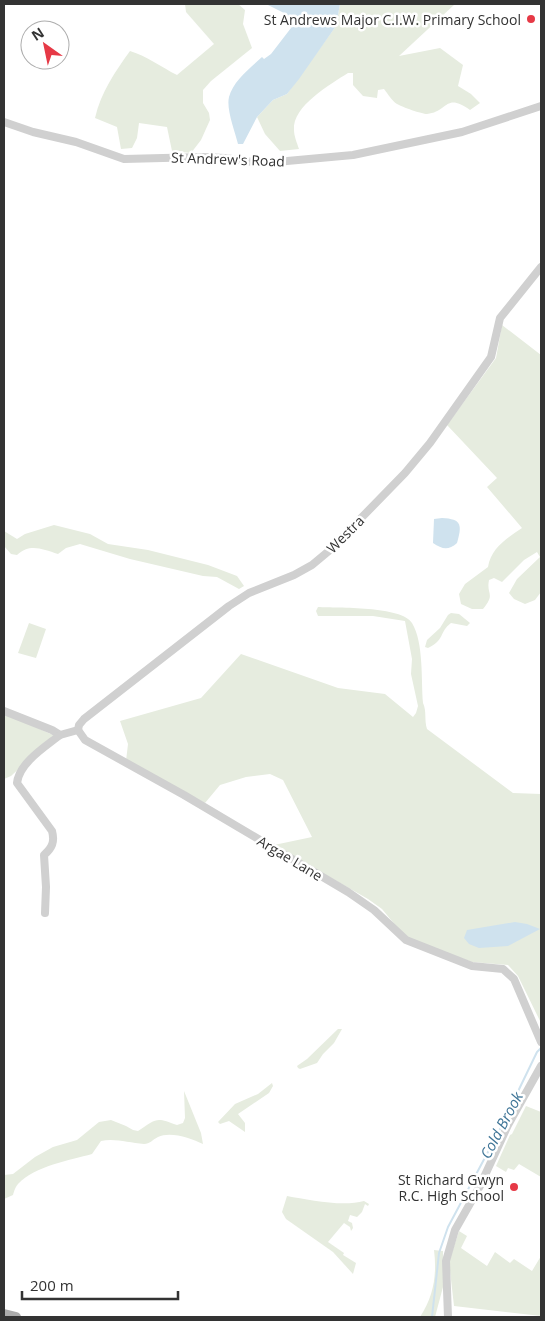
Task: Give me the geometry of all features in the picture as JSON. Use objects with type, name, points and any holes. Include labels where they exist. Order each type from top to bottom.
[{"type":"main road","points":[[4,1314],[16,1317]]},
{"type":"street","name":"St Andrew's Road","points":[[4,122],[33,132],[76,142],[124,158],[202,157],[253,162],[276,162],[353,155],[462,132],[541,106]]},
{"type":"street","name":"Westra","points":[[78,730],[79,724],[84,719],[229,606],[249,593],[294,575],[312,565],[330,550],[405,473],[430,443],[491,357],[500,318],[541,267]]},
{"type":"street","points":[[4,710],[60,734]]},
{"type":"street","points":[[45,914],[44,855],[52,846],[54,840],[52,831],[20,790],[17,783],[18,776],[25,766],[60,734],[78,730]]},
{"type":"street","name":"Argae Lane","points":[[78,730],[85,740],[184,795],[348,892],[374,910],[406,940],[472,966],[508,972],[514,979],[541,1042]]},
{"type":"street","points":[[448,1317],[446,1261],[455,1230],[480,1186],[508,1126],[541,1066]]},
{"type":"shaded area","points":[[185,4],[238,4],[245,10],[243,24],[252,48],[211,81],[203,90],[203,103],[209,113],[210,120],[201,140],[191,153],[172,151],[167,127],[139,123],[137,138],[132,148],[121,149],[117,127],[95,118],[105,91],[130,51],[177,75],[214,44],[186,12]]},
{"type":"shaded area","points":[[340,4],[455,4],[399,56],[440,48],[463,65],[458,86],[471,94],[480,103],[470,110],[462,105],[451,103],[434,113],[424,114],[397,104],[384,89],[378,90],[377,98],[363,96],[353,85],[353,73],[348,73],[314,97],[299,113],[295,121],[294,130],[299,149],[280,151],[265,134],[257,117],[273,100],[287,94],[336,26]]},
{"type":"shaded area","points":[[502,325],[541,355],[541,592],[535,600],[525,604],[514,599],[509,593],[517,579],[540,557],[537,552],[524,560],[502,582],[494,578],[489,580],[490,597],[487,604],[483,609],[472,609],[461,604],[459,594],[465,584],[488,567],[492,554],[496,549],[522,528],[487,487],[497,478],[447,425],[496,358]]},
{"type":"shaded area","points":[[54,525],[90,534],[108,544],[148,550],[208,565],[237,576],[244,586],[239,589],[217,577],[203,576],[130,559],[80,544],[66,548],[58,554],[31,548],[17,555],[11,554],[4,546],[4,531],[17,539],[25,534]]},
{"type":"shaded area","points":[[318,607],[368,609],[396,613],[406,617],[416,631],[420,651],[423,703],[427,729],[513,793],[541,794],[541,1023],[518,976],[508,965],[472,962],[406,938],[382,909],[368,899],[274,845],[312,837],[283,780],[270,774],[246,777],[220,785],[205,803],[126,761],[128,744],[120,721],[201,698],[241,654],[338,688],[385,694],[413,717],[418,706],[411,674],[412,659],[405,621],[373,616],[318,616],[316,611]]},
{"type":"shaded area","points":[[451,613],[459,614],[470,623],[467,626],[451,623],[437,642],[428,648],[425,647],[427,640],[440,628]]},
{"type":"shaded area","points":[[29,623],[46,629],[36,658],[18,653]]},
{"type":"shaded area","points":[[4,713],[53,735],[53,737],[11,776],[4,779]]},
{"type":"shaded area","points":[[338,1029],[342,1029],[334,1043],[317,1063],[298,1068],[297,1066],[307,1059]]},
{"type":"shaded area","points":[[272,1083],[273,1086],[269,1093],[238,1114],[245,1123],[245,1132],[229,1121],[220,1124],[218,1122],[235,1104],[258,1094]]},
{"type":"shaded area","points":[[184,1091],[201,1133],[203,1144],[174,1135],[163,1135],[146,1144],[117,1140],[101,1141],[92,1154],[53,1164],[25,1178],[18,1184],[13,1195],[4,1199],[4,1175],[13,1174],[35,1157],[53,1147],[77,1140],[99,1122],[111,1120],[138,1131],[157,1120],[177,1125],[183,1123],[185,1118]]},
{"type":"shaded area","points":[[526,1106],[541,1112],[541,1177],[519,1164],[514,1170],[508,1168],[506,1172],[496,1166]]},
{"type":"shaded area","points":[[287,1196],[336,1203],[364,1201],[369,1204],[368,1206],[365,1204],[362,1212],[357,1217],[350,1215],[348,1221],[352,1223],[353,1228],[351,1231],[350,1227],[344,1223],[328,1242],[356,1263],[353,1274],[333,1252],[286,1219],[282,1212]]},
{"type":"shaded area","points":[[459,1231],[467,1236],[461,1248],[487,1266],[495,1252],[510,1263],[514,1259],[532,1271],[541,1256],[541,1316],[454,1306],[449,1262]]},
{"type":"shaded area","points":[[434,1250],[443,1251],[443,1287],[435,1317],[420,1317],[429,1301],[433,1285],[435,1268]]},
{"type":"water","points":[[266,4],[340,4],[336,26],[299,79],[287,94],[273,100],[257,117],[243,144],[238,144],[228,102],[231,91],[247,70],[262,57],[264,59],[271,54],[291,28],[284,13]]},
{"type":"water","points":[[442,518],[457,522],[460,527],[457,543],[448,548],[442,548],[433,543],[434,519]]},
{"type":"water","points":[[515,922],[540,929],[508,946],[479,948],[469,944],[464,938],[467,930]]},
{"type":"waterway","name":"Cold Brook","points":[[432,1317],[439,1253],[448,1227],[497,1135],[537,1052],[541,1048]]},
{"type":"place","name":"St Andrews Major C.I.W. Primary School","points":[[531,19]]},
{"type":"place","name":"St Richard Gwyn R.C. High School","points":[[514,1187]]}]
